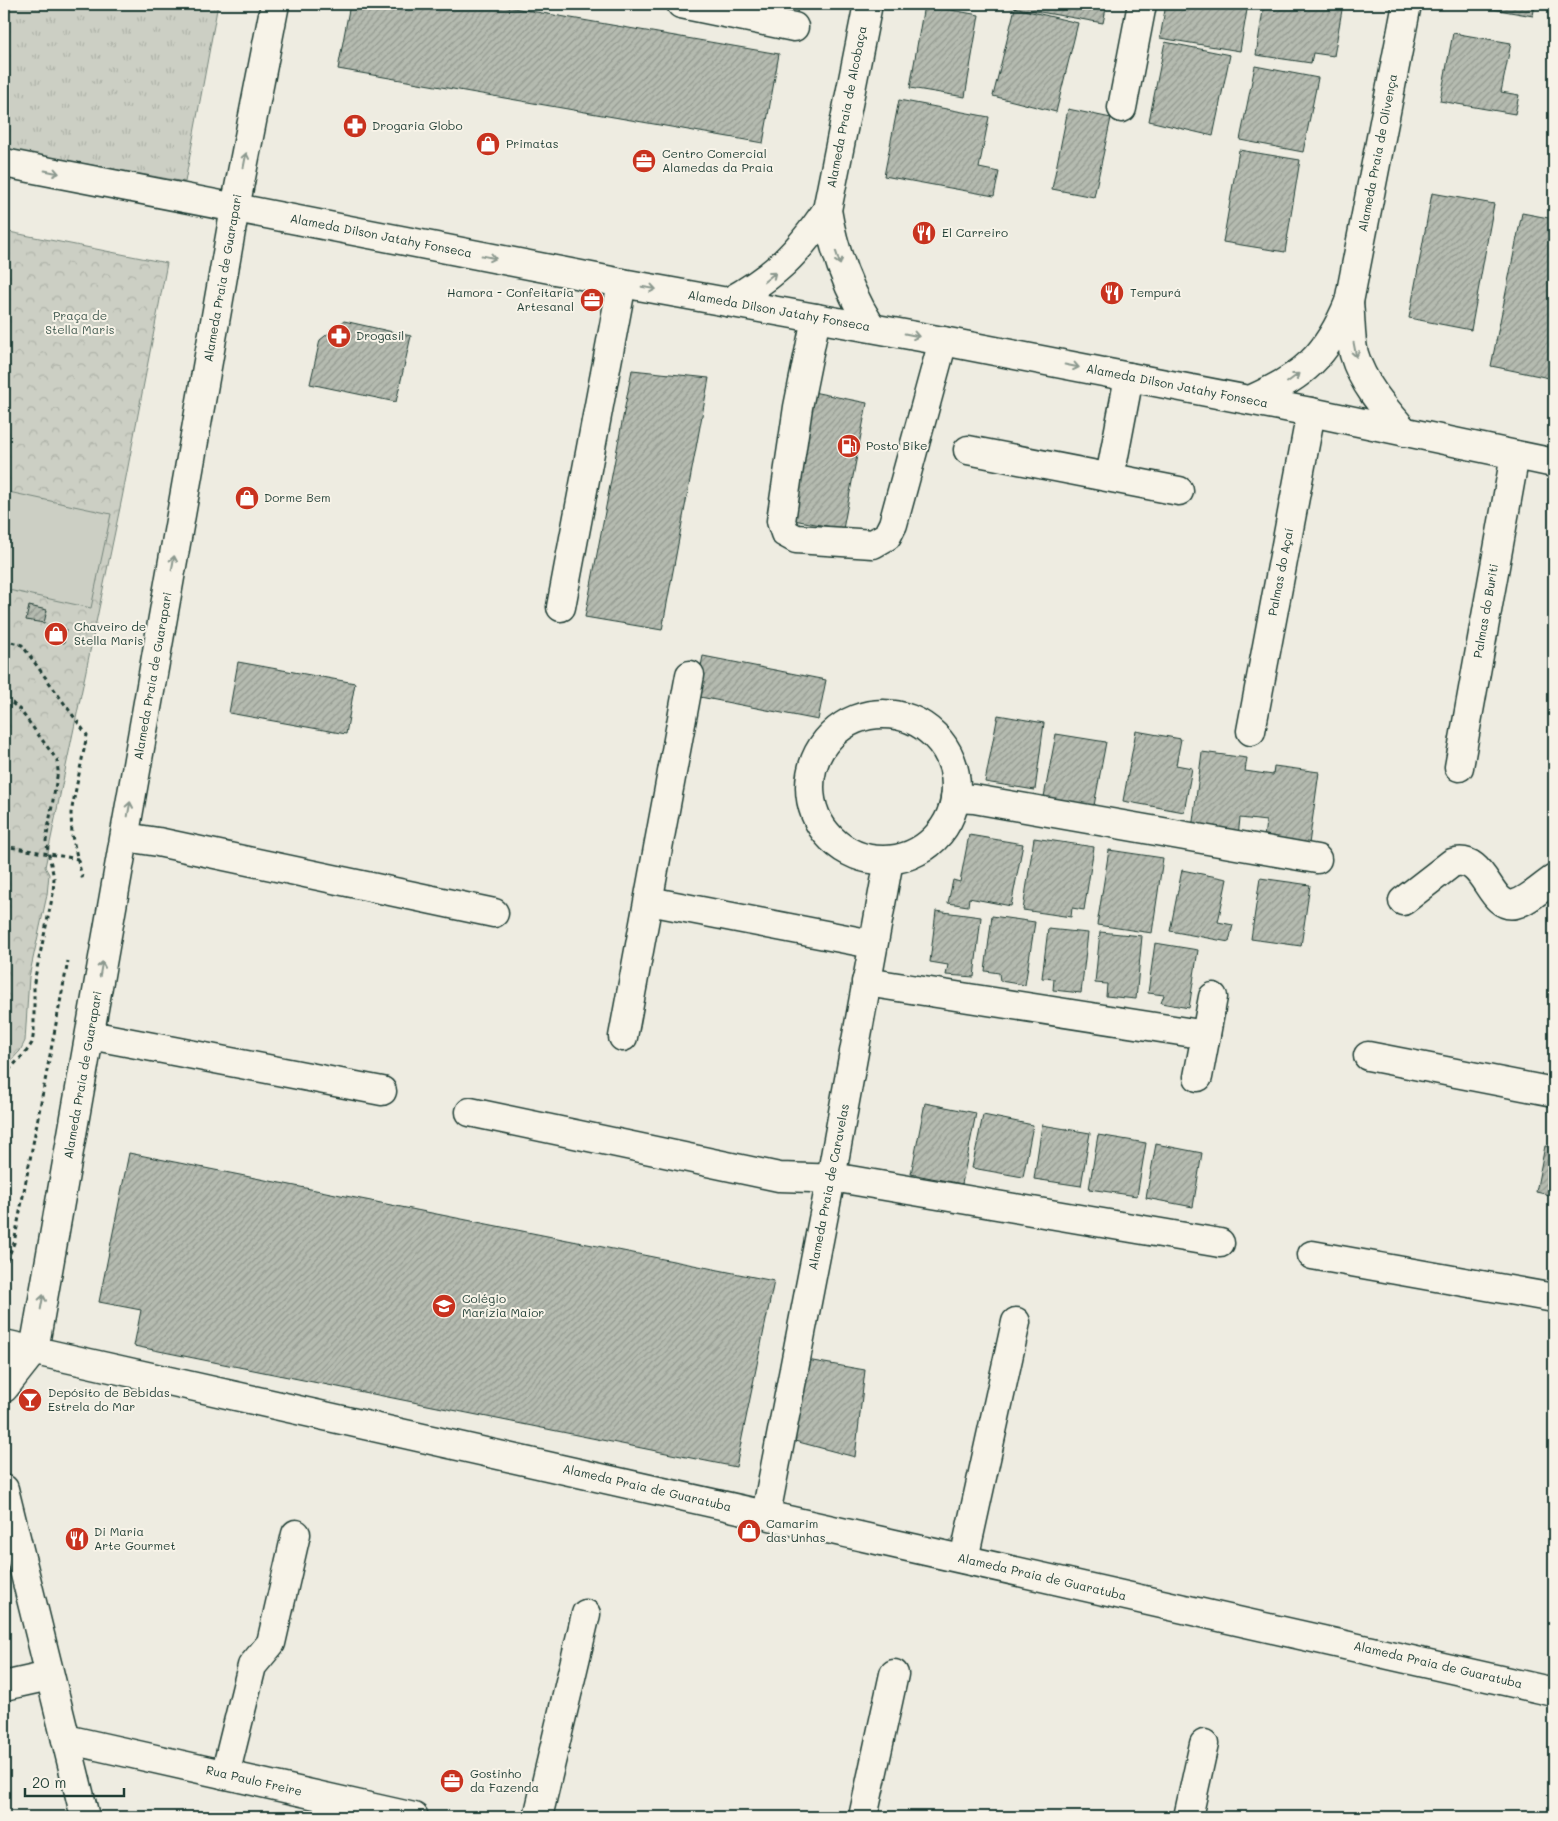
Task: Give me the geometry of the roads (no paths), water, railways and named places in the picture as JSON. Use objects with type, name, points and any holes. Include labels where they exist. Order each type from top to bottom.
[{"type":"street","name":"Alameda Praia de Guarapari","points":[[34,1350],[235,208],[275,4]]},
{"type":"street","name":"Alameda Praia de Alcobaça","points":[[868,4],[827,210],[832,240],[843,273],[855,301],[871,327]]},
{"type":"street","points":[[1122,108],[1142,4]]},
{"type":"street","name":"Alameda Praia de Olivença","points":[[1250,400],[1283,386],[1307,368],[1340,325],[1349,302],[1408,4]]},
{"type":"street","points":[[693,5],[794,27]]},
{"type":"street","name":"Alameda Dilson Jatahy Fonseca","points":[[4,163],[622,283],[871,327],[1250,400],[1554,463]]},
{"type":"street","name":"Alameda Praia de Alcobaça","points":[[728,302],[760,284],[782,266],[808,237],[827,210]]},
{"type":"street","points":[[561,608],[622,283]]},
{"type":"street","name":"Alameda Praia de Olivença","points":[[1349,302],[1354,353],[1364,377],[1377,400],[1405,432]]},
{"type":"street","points":[[816,318],[798,407],[781,521],[785,532],[796,539],[873,544],[887,536],[893,524],[943,341]]},
{"type":"street","points":[[1110,477],[1130,377]]},
{"type":"street","name":"Palmas do Açaí","points":[[1250,731],[1311,412]]},
{"type":"street","points":[[968,450],[1179,491]]},
{"type":"street","name":"Palmas do Buriti","points":[[1459,767],[1515,455]]},
{"type":"street","points":[[623,1037],[690,675]]},
{"type":"street","points":[[889,713],[913,719],[933,732],[948,751],[955,774],[955,798],[948,821],[932,841],[912,854],[889,860],[865,858],[842,848],[825,832],[814,810],[810,787],[814,763],[825,741],[843,725],[865,715],[889,713]]},
{"type":"street","points":[[955,798],[974,799],[1317,859]]},
{"type":"street","points":[[125,837],[158,842],[494,913]]},
{"type":"street","name":"Alameda Praia de Caravelas","points":[[766,1514],[838,1178],[872,944],[889,860]]},
{"type":"street","points":[[1403,901],[1452,863],[1462,860],[1470,862],[1498,898],[1506,903],[1514,904],[1554,879]]},
{"type":"street","points":[[649,901],[872,944]]},
{"type":"street","points":[[866,982],[1206,1035]]},
{"type":"street","points":[[1198,1077],[1213,997]]},
{"type":"street","points":[[90,1035],[382,1092]]},
{"type":"street","points":[[1368,1056],[1554,1092]]},
{"type":"street","points":[[470,1112],[779,1177],[838,1178],[1220,1243]]},
{"type":"street","points":[[1312,1255],[1554,1298]]},
{"type":"street","points":[[964,1559],[1016,1322]]},
{"type":"street","name":"Alameda Praia de Guaratuba","points":[[4,1344],[1554,1692]]},
{"type":"street","points":[[4,1388],[34,1350]]},
{"type":"street","points":[[5,1496],[85,1817]]},
{"type":"street","points":[[226,1775],[252,1666],[270,1643],[296,1534]]},
{"type":"street","points":[[538,1817],[586,1614]]},
{"type":"street","points":[[863,1817],[894,1674]]},
{"type":"street","points":[[4,1686],[49,1676]]},
{"type":"street","name":"Rua Paulo Freire","points":[[66,1739],[414,1817]]},
{"type":"street","points":[[1188,1817],[1204,1744]]},
{"type":"place","name":"Drogaria Globo","points":[[355,126]]},
{"type":"place","name":"Primatas","points":[[488,144]]},
{"type":"place","name":"Centro Comercial Alamedas da Praia","points":[[644,161]]},
{"type":"place","name":"El Carreiro","points":[[924,233]]},
{"type":"place","name":"Tempurá","points":[[1112,293]]},
{"type":"place","name":"Hamora - Confeitaria Artesanal","points":[[592,300]]},
{"type":"place","name":"Drogasil","points":[[339,336]]},
{"type":"place","name":"Posto Bike","points":[[849,446]]},
{"type":"place","name":"Dorme Bem","points":[[247,498]]},
{"type":"place","name":"Chaveiro de Stella Maris","points":[[56,634]]},
{"type":"place","name":"Colégio Marízia Maior","points":[[444,1306]]},
{"type":"place","name":"Depósito de Bebidas Estrela do Mar","points":[[30,1400]]},
{"type":"place","name":"Camarim das Unhas","points":[[749,1531]]},
{"type":"place","name":"Di Maria Arte Gourmet","points":[[77,1539]]},
{"type":"place","name":"Gostinho da Fazenda","points":[[452,1781]]},
{"type":"park label","name":"Praça de Stella Maris","points":[[80,323]]}]
